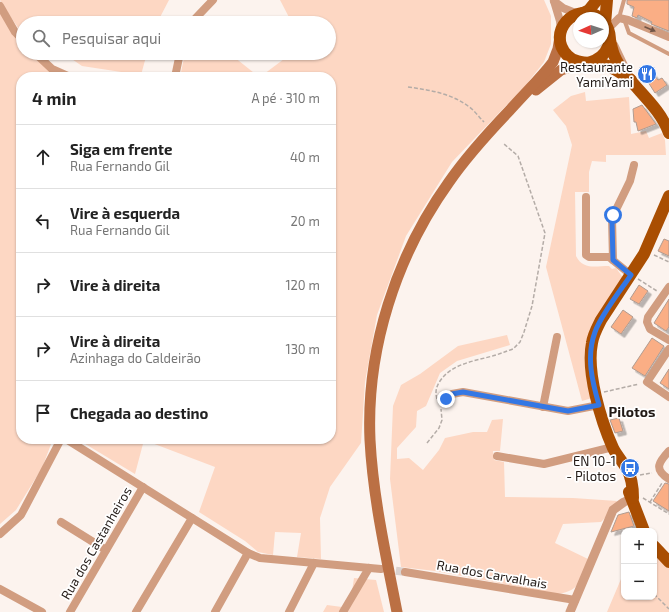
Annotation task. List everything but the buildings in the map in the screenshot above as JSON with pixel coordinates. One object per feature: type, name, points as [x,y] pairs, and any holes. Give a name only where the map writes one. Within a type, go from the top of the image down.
[{"type":"main road","points":[[583,12],[589,10],[597,0]]},
{"type":"main road","points":[[607,0],[607,12]]},
{"type":"main road","points":[[397,612],[378,512],[370,439],[373,374],[379,339],[389,302],[415,237],[434,203],[462,164],[553,62],[558,49],[560,34],[565,22],[573,16]]},
{"type":"main road","points":[[560,34],[562,47],[567,56],[576,62],[606,65],[631,80]]},
{"type":"main road","points":[[609,38],[614,55],[631,80],[660,114],[669,133]]},
{"type":"main road","points":[[402,612],[383,511],[379,484],[375,431],[378,374],[387,330],[399,286],[423,232],[435,211],[479,150],[538,88],[560,70],[593,62],[603,55],[606,48]]},
{"type":"main road","points":[[643,528],[638,498],[625,483],[619,458],[613,446],[597,399],[591,371],[592,343],[595,331],[601,320],[645,251],[669,196]]},
{"type":"main road","points":[[657,549],[669,562]]},
{"type":"street","points":[[198,16],[213,0]]},
{"type":"street","points":[[554,0],[563,8],[577,12]]},
{"type":"street","points":[[554,0],[560,21],[560,34]]},
{"type":"street","points":[[0,6],[16,33]]},
{"type":"street","points":[[609,26],[622,18],[669,37]]},
{"type":"street","points":[[42,60],[52,69],[59,72]]},
{"type":"street","points":[[176,72],[179,60]]},
{"type":"street","points":[[613,260],[613,217],[630,181],[634,165]]},
{"type":"street","points":[[586,197],[586,255],[590,257],[608,257],[631,275]]},
{"type":"street","points":[[669,287],[648,317],[647,322],[650,329],[669,340]]},
{"type":"street","points":[[543,407],[557,337]]},
{"type":"street","points":[[669,349],[647,382],[669,397]]},
{"type":"street","points":[[442,402],[452,394],[463,392],[568,411],[597,399]]},
{"type":"street","points":[[0,534],[21,515],[58,444]]},
{"type":"street","points":[[74,444],[248,553],[260,558],[381,569]]},
{"type":"street","points":[[497,456],[544,464],[613,446]]},
{"type":"street","points":[[668,478],[662,473],[658,466],[669,451]]},
{"type":"street","name":"Rua dos Castanheiros","points":[[70,612],[143,487]]},
{"type":"street","points":[[570,612],[613,510],[624,502],[638,498]]},
{"type":"street","points":[[136,612],[192,518]]},
{"type":"street","points":[[61,522],[106,550]]},
{"type":"street","points":[[215,612],[248,553]]},
{"type":"street","points":[[289,612],[314,563]]},
{"type":"street","points":[[343,612],[370,568]]},
{"type":"street","name":"Rua dos Carvalhais","points":[[405,572],[575,600]]},
{"type":"street","points":[[0,589],[36,611]]},
{"type":"lane","points":[[624,0],[622,18],[629,33],[669,54]]},
{"type":"path","points":[[408,87],[432,91],[453,97],[469,106],[484,122]]},
{"type":"path","points":[[427,443],[439,428],[442,420],[442,402],[439,402],[436,398],[436,387],[442,378],[451,370],[461,365],[513,349],[520,342],[532,306],[544,234],[518,156],[504,144]]},
{"type":"path","points":[[645,251],[669,262]]},
{"type":"path","points":[[631,275],[664,295]]},
{"type":"path","points":[[597,399],[647,382]]},
{"type":"path","points":[[650,502],[668,478]]},
{"type":"path","points":[[638,498],[650,502],[669,514]]},
{"type":"path","points":[[657,597],[669,609]]},
{"type":"shaded area","points":[[0,0],[169,0],[161,16],[16,16],[16,25]]},
{"type":"shaded area","points":[[280,0],[544,0],[551,16],[551,44],[544,62],[525,86],[452,162],[406,236],[377,315],[365,382],[361,443],[330,487],[320,518],[321,559],[297,557],[301,533],[275,532],[273,555],[258,552],[245,541],[199,512],[215,467],[155,444],[336,444],[336,72],[267,72],[283,60],[336,60],[336,16],[288,16]]},
{"type":"shaded area","points":[[0,9],[16,33],[16,60],[40,60],[51,72],[16,72],[16,444],[51,444],[42,468],[16,510],[0,524]]},
{"type":"shaded area","points":[[73,60],[145,60],[142,72],[121,72],[82,66]]},
{"type":"shaded area","points":[[184,60],[238,60],[253,72],[181,72]]},
{"type":"shaded area","points":[[585,92],[586,101],[629,97],[631,134],[646,131],[649,138],[662,133],[665,140],[666,155],[606,155],[606,162],[592,161],[589,172],[589,192],[575,192],[576,256],[586,265],[594,267],[609,266],[612,269],[616,268],[624,279],[593,323],[592,398],[582,401],[546,267],[572,145],[566,126],[553,110],[571,96]]},
{"type":"shaded area","points":[[507,335],[510,345],[457,361],[440,373],[426,406],[417,411],[416,427],[397,448],[397,459],[409,458],[423,470],[439,450],[445,438],[473,432],[487,432],[492,420],[503,419],[500,451],[493,451],[494,460],[504,462],[505,497],[573,498],[617,501],[601,522],[563,524],[555,543],[588,559],[581,578],[576,586],[572,590],[558,594],[435,571],[401,567],[390,479],[393,406],[401,385],[420,374],[458,346]]},
{"type":"shaded area","points":[[85,444],[143,444],[135,474]]},
{"type":"shaded area","points":[[657,554],[669,566],[669,612],[607,612],[621,579],[621,600],[657,600]]},
{"type":"shaded area","points":[[354,578],[376,580],[384,612],[323,612],[327,605],[342,607],[351,598]]},
{"type":"tunnel","points":[[384,569],[405,572]]},
{"type":"place","name":"Restaurante YamiYami","points":[[647,74]]},
{"type":"place","name":"EN 10-1 - Pilotos","points":[[630,468]]},
{"type":"district","name":"Pilotos","points":[[632,411]]},
{"type":"route","points":[[446,399],[452,394],[463,392],[568,411],[599,405],[591,371],[592,343],[595,331],[601,320],[631,275],[613,260],[613,215]]}]
